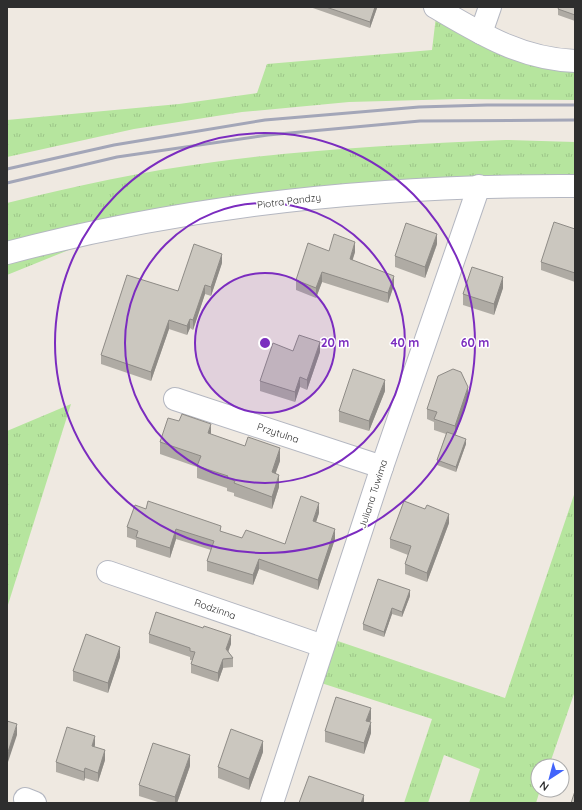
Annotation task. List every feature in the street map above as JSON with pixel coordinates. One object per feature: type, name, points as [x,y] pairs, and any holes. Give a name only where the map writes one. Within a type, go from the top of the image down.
[{"type":"street","points":[[435,7],[481,33],[514,49],[535,56],[575,61]]},
{"type":"street","points":[[481,33],[490,7]]},
{"type":"street","name":"Piotra Pandzy","points":[[7,253],[128,226],[239,207],[346,193],[479,186],[575,186]]},
{"type":"street","name":"Juliana Tuwima","points":[[272,803],[382,467],[479,186]]},
{"type":"street","name":"Przytulna","points":[[175,399],[382,467]]},
{"type":"street","name":"Rodzinna","points":[[108,572],[323,646]]},
{"type":"green space","points":[[437,8],[575,61],[575,100],[459,99],[349,102],[242,112],[134,129],[7,157],[7,120],[179,104],[257,93],[267,64],[432,50]]},
{"type":"green space","points":[[506,140],[575,142],[575,186],[128,226],[7,275],[7,203],[162,170],[250,157],[433,143]]},
{"type":"green space","points":[[71,404],[7,608],[7,431]]},
{"type":"green space","points":[[575,492],[575,691],[552,758],[530,758],[530,798],[538,798],[536,803],[469,803],[480,769],[444,755],[428,803],[404,803],[432,719],[312,680],[326,637],[505,698]]},
{"type":"building","points":[[326,7],[375,7],[370,22]]},
{"type":"building","points":[[559,7],[575,7],[575,15],[558,9]]},
{"type":"building","points":[[554,222],[575,229],[575,273],[541,262]]},
{"type":"building","points":[[406,223],[437,234],[425,267],[395,256]]},
{"type":"building","points":[[334,234],[355,242],[350,259],[394,276],[388,293],[322,272],[316,288],[296,280],[308,243],[329,251]]},
{"type":"building","points":[[194,244],[222,254],[211,287],[205,285],[193,320],[190,319],[187,326],[169,320],[151,372],[101,355],[127,275],[178,291]]},
{"type":"building","points":[[472,267],[503,277],[494,304],[463,294]]},
{"type":"building","points":[[299,335],[320,342],[307,380],[300,377],[295,392],[260,381],[273,343],[293,351]]},
{"type":"building","points":[[353,369],[385,380],[369,421],[339,411]]},
{"type":"building","points":[[453,369],[461,372],[468,387],[455,426],[434,419],[437,412],[427,409],[438,376]]},
{"type":"building","points":[[182,414],[211,424],[208,433],[245,446],[248,437],[280,448],[272,472],[279,475],[272,497],[234,483],[235,481],[227,478],[228,476],[197,466],[201,456],[160,442],[168,418],[179,421]]},
{"type":"building","points":[[447,432],[466,439],[456,467],[437,460]]},
{"type":"building","points":[[301,496],[319,503],[313,521],[335,529],[318,580],[259,559],[253,575],[207,561],[214,541],[176,529],[170,548],[136,537],[138,531],[127,527],[135,505],[146,509],[148,501],[221,526],[220,531],[242,538],[246,530],[285,544]]},
{"type":"building","points":[[404,501],[425,509],[427,505],[449,514],[427,573],[405,564],[411,546],[390,539]]},
{"type":"building","points":[[378,579],[410,590],[402,612],[392,608],[384,632],[363,624]]},
{"type":"building","points":[[156,612],[203,628],[204,626],[231,635],[226,649],[233,658],[223,659],[218,673],[191,664],[195,652],[190,651],[190,648],[149,634]]},
{"type":"building","points":[[86,634],[120,647],[108,683],[73,671]]},
{"type":"building","points":[[336,697],[371,708],[366,721],[371,722],[364,743],[325,731]]},
{"type":"building","points":[[7,721],[17,724],[7,755]]},
{"type":"building","points":[[67,727],[95,736],[92,746],[105,750],[98,773],[85,768],[84,772],[56,762]]},
{"type":"building","points":[[231,729],[263,741],[249,779],[218,767]]},
{"type":"building","points":[[153,743],[190,755],[175,797],[139,785]]},
{"type":"building","points":[[309,776],[364,795],[361,803],[299,803]]},
{"type":"building","points":[[575,791],[575,803],[571,803]]},
{"type":"railway","points":[[7,169],[114,145],[265,120],[419,107],[575,105]]},
{"type":"railway","points":[[7,183],[117,157],[268,135],[420,121],[575,120]]}]
